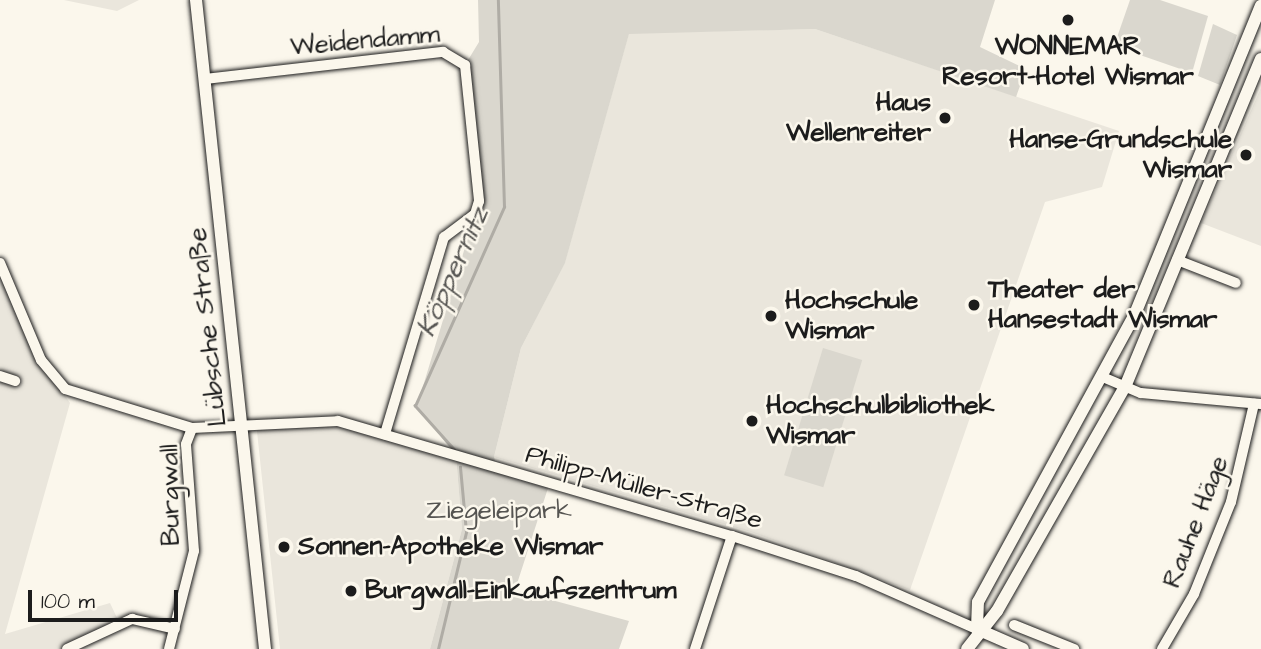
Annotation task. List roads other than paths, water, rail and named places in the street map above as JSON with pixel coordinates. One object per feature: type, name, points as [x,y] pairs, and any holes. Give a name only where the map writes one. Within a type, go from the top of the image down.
[{"type":"street","name":"Lübsche Straße","points":[[196,0],[265,649]]},
{"type":"street","points":[[977,629],[978,602],[1105,378],[1261,6]]},
{"type":"street","name":"Weidendamm","points":[[205,79],[443,52],[465,65],[479,201],[475,214],[444,237],[385,434]]},
{"type":"street","points":[[967,649],[977,629],[997,611],[1125,387],[1261,59]]},
{"type":"street","points":[[1177,260],[1236,283]]},
{"type":"street","points":[[0,263],[41,360],[58,383],[192,428]]},
{"type":"street","points":[[0,376],[15,382]]},
{"type":"street","points":[[1105,378],[1125,387],[1258,404]]},
{"type":"street","name":"Rauhe Häge","points":[[1162,649],[1194,594],[1231,502],[1258,404]]},
{"type":"street","name":"Philipp-Müller-Straße","points":[[241,424],[338,421],[385,434],[732,536],[856,576],[1023,649]]},
{"type":"street","name":"Burgwall","points":[[169,649],[194,551],[187,444],[192,428],[241,424]]},
{"type":"street","points":[[695,649],[732,536]]},
{"type":"street","points":[[67,649],[132,619],[175,629]]},
{"type":"street","points":[[1014,625],[1074,649]]},
{"type":"waterway","name":"Köppernitz","points":[[456,452],[415,406],[504,207],[498,0]]},
{"type":"waterway","name":"Köppernitz","points":[[438,649],[466,532],[460,467]]},
{"type":"place","name":"WONNEMAR Resort-Hotel Wismar","points":[[1068,20]]},
{"type":"place","name":"Haus Wellenreiter","points":[[945,118]]},
{"type":"place","name":"Hanse-Grundschule Wismar","points":[[1246,155]]},
{"type":"place","name":"Theater der Hansestadt Wismar","points":[[974,305]]},
{"type":"place","name":"Hochschule Wismar","points":[[771,316]]},
{"type":"place","name":"Hochschulbibliothek Wismar","points":[[752,421]]},
{"type":"place","name":"Sonnen-Apotheke Wismar","points":[[284,547]]},
{"type":"place","name":"Burgwall-Einkaufszentrum","points":[[351,591]]},
{"type":"park label","name":"Ziegeleipark","points":[[499,511]]}]
